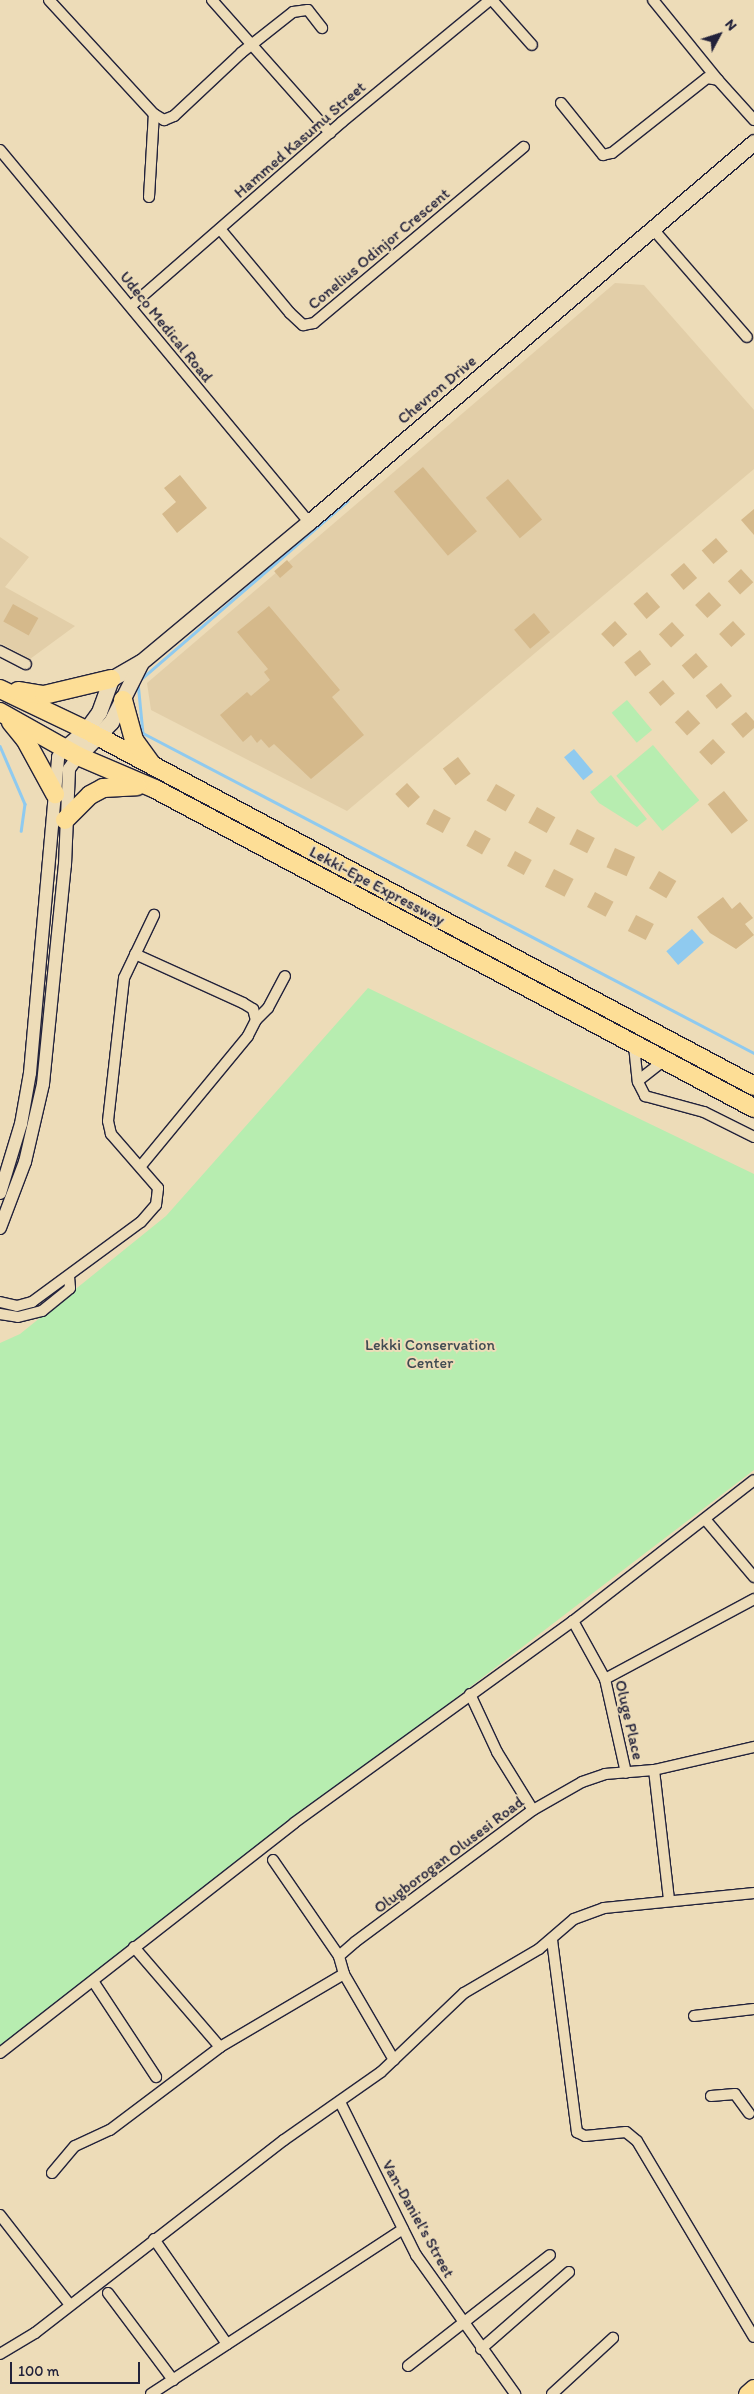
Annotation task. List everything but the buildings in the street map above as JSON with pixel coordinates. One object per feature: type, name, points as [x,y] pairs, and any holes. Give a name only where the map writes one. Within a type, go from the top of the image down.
[{"type":"highway","points":[[0,689],[44,695],[111,680]]},
{"type":"highway","name":"Lekki-Epe Expressway","points":[[0,689],[155,790],[634,1046],[754,1108]]},
{"type":"highway","points":[[123,700],[134,740],[157,769]]},
{"type":"highway","points":[[1,710],[25,739],[55,794]]},
{"type":"highway","name":"Lekki-Epe Expressway","points":[[1,710],[82,743],[157,769],[754,1086]]},
{"type":"highway","points":[[82,743],[128,762],[212,806],[226,807]]},
{"type":"highway","points":[[65,820],[103,788],[116,784],[155,790]]},
{"type":"main road","name":"Chevron Drive","points":[[111,680],[141,662],[309,522],[754,142]]},
{"type":"main road","name":"Chevron Drive","points":[[82,743],[123,700],[141,662]]},
{"type":"main road","points":[[82,743],[99,712],[111,680]]},
{"type":"main road","points":[[747,2394],[754,2388]]},
{"type":"street","points":[[50,0],[154,114],[164,120],[174,116],[252,44],[298,10],[308,10],[322,28]]},
{"type":"street","points":[[212,0],[330,132]]},
{"type":"street","points":[[491,0],[532,45]]},
{"type":"street","name":"Hammed Kasumu Street","points":[[131,306],[330,132],[491,0]]},
{"type":"street","points":[[653,0],[718,80],[754,120]]},
{"type":"street","points":[[561,103],[604,155],[612,153],[706,78],[718,80]]},
{"type":"street","points":[[149,197],[154,114]]},
{"type":"street","name":"Conelius Odinjor Crescent","points":[[220,229],[290,313],[304,325],[314,323],[524,148]]},
{"type":"street","name":"Udeco Medical Road","points":[[0,150],[309,522]]},
{"type":"street","points":[[652,230],[747,337]]},
{"type":"street","points":[[0,651],[26,664]]},
{"type":"street","points":[[0,1193],[21,1124],[30,1072],[58,757],[82,743]]},
{"type":"street","points":[[0,1228],[25,1162],[41,1093],[65,865],[65,820],[69,769],[82,743]]},
{"type":"street","points":[[0,1302],[27,1305],[60,1278],[69,1278],[152,1212],[158,1188],[141,1166],[111,1134],[108,1121],[124,978],[154,915]]},
{"type":"street","points":[[135,954],[244,1002],[253,1009],[256,1020]]},
{"type":"street","points":[[141,1166],[248,1036],[256,1020],[268,1008],[285,976]]},
{"type":"street","points":[[634,1046],[639,1081],[645,1096],[704,1112],[754,1137]]},
{"type":"street","points":[[639,1081],[663,1061]]},
{"type":"street","points":[[0,1314],[18,1317],[42,1311],[70,1288],[69,1278]]},
{"type":"street","points":[[0,2053],[294,1823],[573,1621],[754,1480]]},
{"type":"street","points":[[705,1519],[754,1577]]},
{"type":"street","points":[[605,1679],[754,1599]]},
{"type":"street","name":"Oluge Place","points":[[573,1621],[605,1679],[626,1773]]},
{"type":"street","points":[[470,1694],[497,1752],[532,1810]]},
{"type":"street","name":"Olugborogan Olusesi Road","points":[[339,1956],[532,1810],[582,1782],[605,1774],[654,1770],[754,1748]]},
{"type":"street","points":[[654,1770],[669,1900]]},
{"type":"street","points":[[273,1860],[339,1956],[344,1974],[394,2060]]},
{"type":"street","points":[[0,2354],[70,2305],[154,2238],[340,2102],[394,2060],[464,1993],[552,1940],[587,1912],[669,1900],[754,1893]]},
{"type":"street","points":[[552,1940],[577,2132],[584,2136],[626,2132],[637,2141],[754,2337]]},
{"type":"street","points":[[134,1947],[220,2047]]},
{"type":"street","points":[[52,2173],[74,2146],[110,2130],[220,2047],[344,1974]]},
{"type":"street","points":[[93,1981],[156,2077]]},
{"type":"street","points":[[694,2016],[754,2009]]},
{"type":"street","points":[[711,2096],[735,2094],[753,2115]]},
{"type":"street","name":"Van-Daniel’s Street","points":[[340,2102],[404,2229],[463,2325],[515,2394]]},
{"type":"street","points":[[0,2215],[70,2305]]},
{"type":"street","points":[[151,2394],[404,2229]]},
{"type":"street","points":[[154,2238],[227,2344]]},
{"type":"street","points":[[408,2366],[463,2325],[550,2255]]},
{"type":"street","points":[[481,2349],[569,2272]]},
{"type":"street","points":[[108,2293],[173,2380]]},
{"type":"street","points":[[552,2394],[613,2338]]},
{"type":"shaded area","points":[[615,283],[644,285],[754,410],[754,469],[347,811],[151,710],[147,683]]},
{"type":"shaded area","points":[[0,537],[29,557],[5,587],[75,626],[30,659],[0,643]]},
{"type":"green space","points":[[627,700],[652,730],[637,743],[612,713]]},
{"type":"green space","points":[[653,745],[699,800],[663,831],[616,776]]},
{"type":"green space","points":[[611,775],[647,819],[637,827],[599,803],[590,792]]},
{"type":"green space","name":"Lekki Conservation Center","points":[[368,988],[754,1174],[754,1470],[0,2046],[0,1343],[20,1334],[166,1216]]},
{"type":"water","points":[[574,749],[593,772],[583,780],[564,757]]},
{"type":"water","points":[[692,929],[704,943],[678,965],[666,951]]},
{"type":"waterway","points":[[348,501],[138,682],[143,733],[754,1053]]},
{"type":"waterway","points":[[0,746],[25,804],[21,831]]}]
